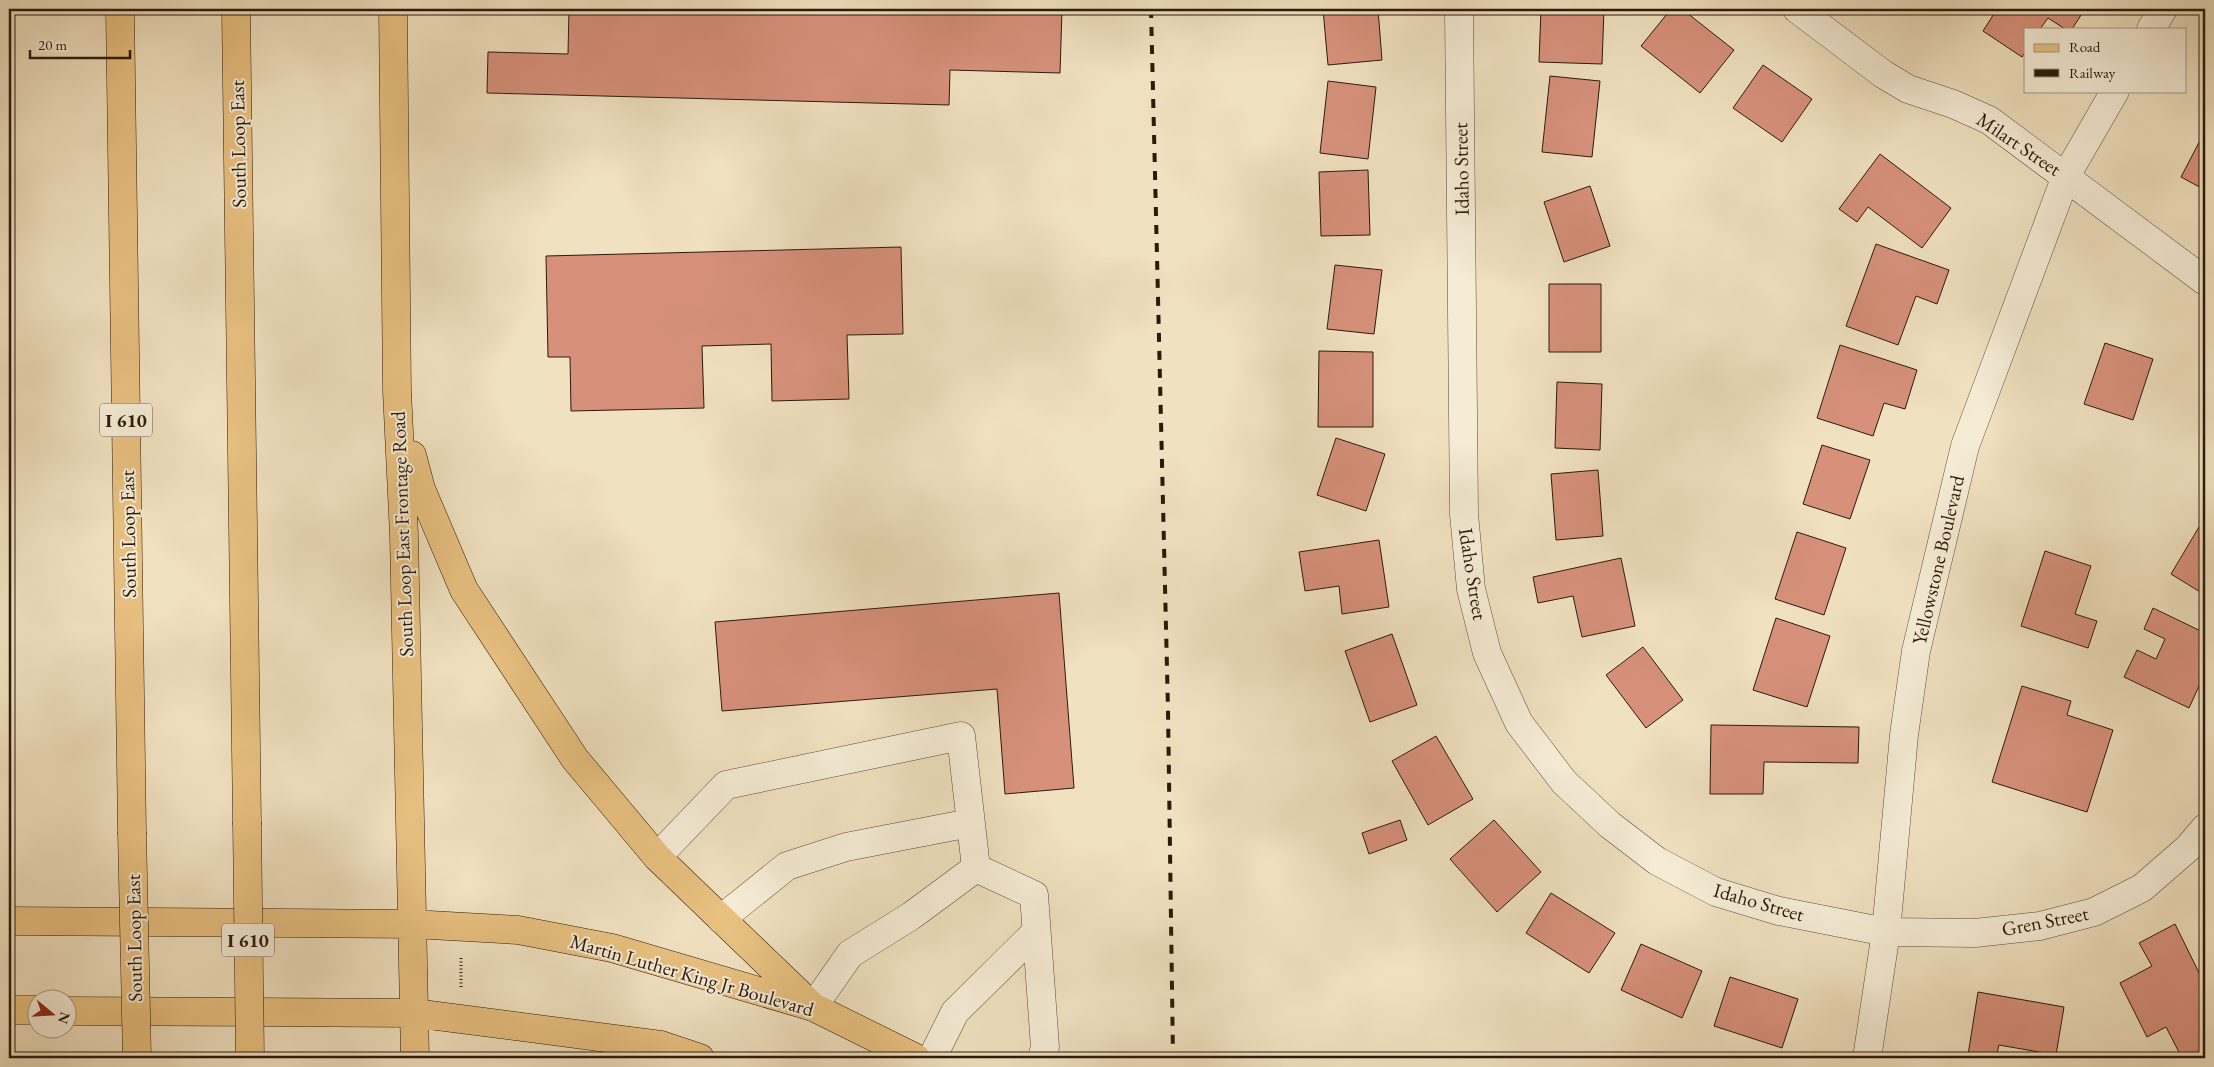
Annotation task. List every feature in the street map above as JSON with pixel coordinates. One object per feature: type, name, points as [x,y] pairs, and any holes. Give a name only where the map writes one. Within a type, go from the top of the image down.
[{"type":"main road","name":"South Loop East","points":[[120,9],[137,1058]]},
{"type":"main road","name":"South Loop East","points":[[236,9],[250,1058]]},
{"type":"main road","name":"South Loop East Frontage Road","points":[[393,9],[397,391],[404,534],[415,1058]]},
{"type":"main road","points":[[397,391],[421,489],[464,590],[575,759],[656,857],[813,1007]]},
{"type":"main road","name":"Martin Luther King Jr Boulevard","points":[[9,922],[412,924],[518,930],[612,948],[813,1007],[916,1058]]},
{"type":"main road","points":[[9,1010],[28,1010]]},
{"type":"main road","points":[[78,1011],[414,1014],[661,1045],[700,1058]]},
{"type":"street","name":"Idaho Street","points":[[1459,9],[1465,524],[1471,589],[1487,653],[1519,723],[1564,782],[1610,825],[1658,861],[1725,895],[1780,912],[1886,932]]},
{"type":"street","name":"Milart Street","points":[[1797,9],[1883,74],[1908,89],[1953,104],[1989,120],[2205,281]]},
{"type":"street","points":[[2152,28],[2163,9]]},
{"type":"street","name":"Yellowstone Boulevard","points":[[1867,1058],[1886,932],[1904,734],[1913,670],[1937,555],[1965,446],[2066,176],[2114,92]]},
{"type":"street","points":[[656,857],[726,785],[961,736],[976,868]]},
{"type":"street","points":[[721,919],[787,866],[846,847],[970,823]]},
{"type":"street","name":"Gren Street","points":[[1886,932],[1975,934],[2040,926],[2094,912],[2142,888],[2188,848],[2205,828]]},
{"type":"street","points":[[976,868],[1034,895],[1044,1047],[1042,1058]]},
{"type":"street","points":[[813,1007],[850,954],[910,916],[976,868]]},
{"type":"street","points":[[932,1058],[955,1012],[1036,932]]},
{"type":"path","points":[[461,958],[461,994]]},
{"type":"building","points":[[569,9],[1062,9],[1060,73],[950,70],[949,105],[487,93],[488,52],[568,54]]},
{"type":"building","points":[[1323,9],[1378,9],[1382,60],[1328,65]]},
{"type":"building","points":[[1541,9],[1604,9],[1602,64],[1539,62]]},
{"type":"building","points":[[1671,9],[1682,9],[1734,50],[1700,93],[1641,46]]},
{"type":"building","points":[[1997,9],[2085,9],[2073,28],[2063,28],[2048,18],[2041,28],[2024,28],[2024,54],[2022,57],[1983,31]]},
{"type":"building","points":[[1763,65],[1812,99],[1782,142],[1733,108]]},
{"type":"building","points":[[1550,76],[1600,81],[1592,157],[1542,152]]},
{"type":"building","points":[[1328,81],[1376,87],[1368,159],[1320,153]]},
{"type":"building","points":[[2205,131],[2205,190],[2181,177]]},
{"type":"building","points":[[1880,154],[1951,208],[1922,248],[1868,207],[1857,222],[1839,209]]},
{"type":"building","points":[[1368,170],[1370,235],[1321,236],[1319,172]]},
{"type":"building","points":[[1590,186],[1610,246],[1564,262],[1544,202]]},
{"type":"building","points":[[1876,244],[1949,270],[1937,304],[1916,296],[1898,345],[1846,326]]},
{"type":"building","points":[[901,247],[903,334],[847,335],[849,399],[772,401],[771,344],[702,346],[704,408],[571,411],[570,357],[548,357],[546,256]]},
{"type":"building","points":[[1335,265],[1382,270],[1374,334],[1327,329]]},
{"type":"building","points":[[1549,284],[1601,284],[1601,352],[1549,352]]},
{"type":"building","points":[[2105,343],[2153,359],[2133,420],[2084,404]]},
{"type":"building","points":[[1840,345],[1917,370],[1905,409],[1884,403],[1873,436],[1817,418]]},
{"type":"building","points":[[1319,351],[1373,352],[1373,427],[1318,427]]},
{"type":"building","points":[[1557,382],[1602,384],[1600,450],[1555,448]]},
{"type":"building","points":[[1336,438],[1385,454],[1366,511],[1317,495]]},
{"type":"building","points":[[1822,445],[1870,460],[1850,519],[1803,504]]},
{"type":"building","points":[[1598,470],[1603,536],[1556,540],[1551,474]]},
{"type":"building","points":[[2205,517],[2205,595],[2171,574]]},
{"type":"building","points":[[1797,532],[1846,548],[1824,615],[1775,599]]},
{"type":"building","points":[[1379,540],[1389,607],[1342,614],[1339,586],[1305,591],[1299,552]]},
{"type":"building","points":[[2045,551],[2091,566],[2075,614],[2097,621],[2088,648],[2021,626]]},
{"type":"building","points":[[1621,558],[1635,626],[1582,637],[1573,596],[1538,603],[1533,577]]},
{"type":"building","points":[[1059,593],[1074,788],[1005,794],[997,689],[722,711],[715,622]]},
{"type":"building","points":[[2153,608],[2205,633],[2205,673],[2189,708],[2124,677],[2137,650],[2156,659],[2165,639],[2144,629]]},
{"type":"building","points":[[1776,618],[1830,636],[1807,707],[1753,690]]},
{"type":"building","points":[[1392,634],[1417,705],[1370,722],[1345,651]]},
{"type":"building","points":[[1643,647],[1683,700],[1646,728],[1606,675]]},
{"type":"building","points":[[2022,686],[2071,701],[2067,715],[2113,730],[2087,812],[1992,782]]},
{"type":"building","points":[[1711,725],[1859,727],[1858,763],[1764,762],[1763,794],[1710,794]]},
{"type":"building","points":[[1436,736],[1473,799],[1428,825],[1392,761]]},
{"type":"building","points":[[1400,820],[1407,840],[1369,854],[1362,833]]},
{"type":"building","points":[[1494,820],[1541,872],[1497,912],[1450,859]]},
{"type":"building","points":[[1551,893],[1615,933],[1589,973],[1526,933]]},
{"type":"building","points":[[2175,924],[2205,985],[2205,1050],[2190,1058],[2182,1058],[2166,1027],[2147,1037],[2120,983],[2152,966],[2139,943]]},
{"type":"building","points":[[1641,944],[1702,971],[1682,1018],[1621,990]]},
{"type":"building","points":[[1730,977],[1798,999],[1782,1048],[1714,1026]]},
{"type":"building","points":[[1978,992],[2064,1007],[2056,1055],[1999,1045],[1996,1058],[1968,1055]]},
{"type":"railway","points":[[1151,9],[1168,710],[1173,1058]]}]
